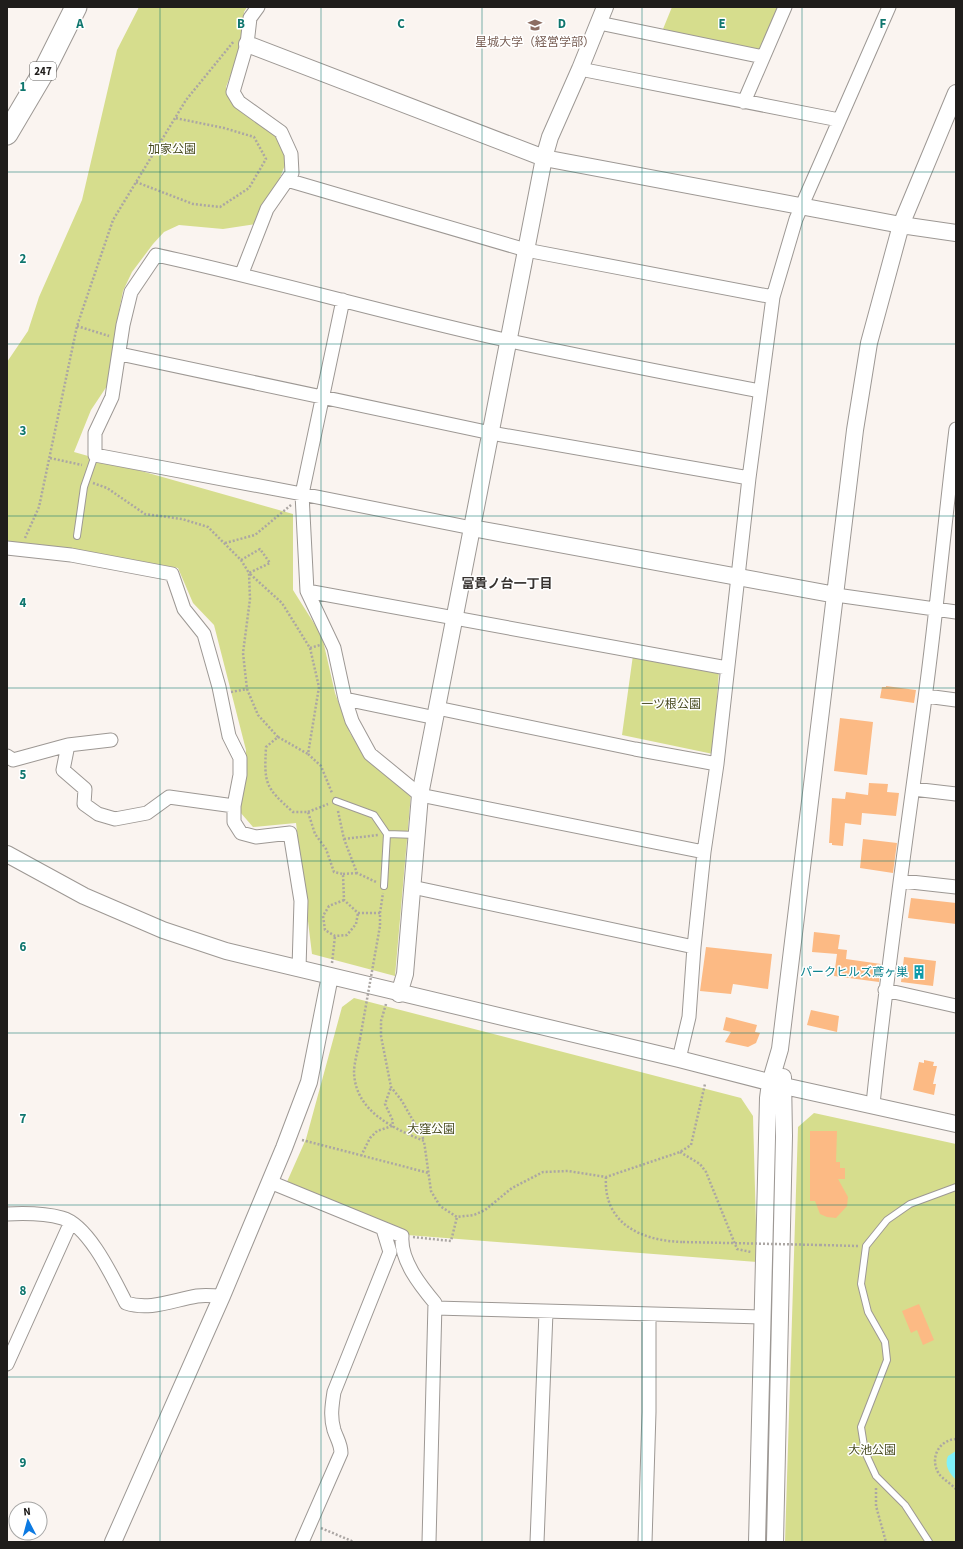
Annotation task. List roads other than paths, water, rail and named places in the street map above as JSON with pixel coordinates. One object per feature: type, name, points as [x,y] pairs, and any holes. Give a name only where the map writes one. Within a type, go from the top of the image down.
[{"type":"highway","name":"247","points":[[7,134],[43,73],[76,7]]},
{"type":"street","points":[[242,274],[267,209],[292,173],[291,154],[281,132],[239,102],[233,92],[243,40],[250,18],[258,7]]},
{"type":"street","points":[[399,994],[405,974],[420,795],[510,341],[544,158],[550,137],[605,7]]},
{"type":"street","points":[[744,102],[785,7]]},
{"type":"street","points":[[680,1059],[689,1017],[694,948],[704,852],[717,764],[726,668],[739,577],[749,478],[773,297],[802,206],[889,7]]},
{"type":"street","points":[[599,22],[763,57]]},
{"type":"street","points":[[243,40],[544,158],[901,225],[956,233]]},
{"type":"street","points":[[580,69],[839,120]]},
{"type":"street","points":[[757,1542],[762,1317],[780,1049],[855,430],[868,351],[901,225],[956,93]]},
{"type":"street","points":[[287,180],[526,250],[773,297]]},
{"type":"street","points":[[760,392],[510,341],[242,274],[156,255],[131,292],[123,325],[120,354],[112,397],[95,433],[93,461],[302,497],[836,595],[956,612]]},
{"type":"street","points":[[342,300],[302,497],[307,591],[334,648],[345,699],[352,721],[370,754],[420,795],[704,852]]},
{"type":"street","points":[[120,354],[491,433],[749,478]]},
{"type":"street","points":[[873,1104],[885,990],[902,881],[926,696],[935,609],[951,515],[956,429]]},
{"type":"street","points":[[13,549],[71,555],[172,574],[184,609],[204,634],[219,687],[229,736],[240,758],[240,775],[234,806],[234,822],[241,833],[256,837],[290,833],[301,901],[298,968]]},
{"type":"street","points":[[307,591],[726,668]]},
{"type":"street","points":[[926,696],[956,700]]},
{"type":"street","points":[[345,699],[436,713],[717,764]]},
{"type":"street","points":[[7,756],[13,760],[68,745],[111,740]]},
{"type":"street","points":[[68,745],[63,770],[85,789],[84,804],[98,814],[115,819],[147,814],[169,797],[234,806]]},
{"type":"street","points":[[913,789],[956,794]]},
{"type":"street","points":[[7,854],[84,896],[163,930],[226,951],[399,994],[680,1059],[777,1085],[873,1104],[956,1124]]},
{"type":"street","points":[[902,881],[956,887]]},
{"type":"street","points":[[412,887],[694,948]]},
{"type":"street","points":[[113,1542],[222,1296],[270,1182],[309,1082],[330,976]]},
{"type":"street","points":[[885,990],[956,1006]]},
{"type":"street","points":[[775,1542],[777,1085]]},
{"type":"street","points":[[270,1182],[357,1216],[383,1229],[402,1236],[401,1244],[416,1281],[435,1302],[429,1542]]},
{"type":"street","points":[[7,1214],[33,1213],[64,1218],[71,1222],[90,1239],[111,1273],[126,1303],[135,1306],[149,1307],[198,1296],[222,1296]]},
{"type":"street","points":[[7,1364],[71,1222]]},
{"type":"street","points":[[302,1542],[341,1454],[341,1443],[332,1422],[331,1410],[334,1392],[390,1252],[383,1229]]},
{"type":"street","points":[[436,1308],[762,1317]]},
{"type":"street","points":[[537,1542],[546,1312]]},
{"type":"street","points":[[645,1542],[649,1412],[649,1314]]},
{"type":"lane","points":[[77,536],[86,480],[93,461]]},
{"type":"lane","points":[[336,801],[374,815],[387,834],[384,886]]},
{"type":"lane","points":[[387,834],[417,835]]},
{"type":"lane","points":[[930,1542],[905,1505],[876,1476],[865,1452],[861,1427],[887,1360],[885,1342],[868,1312],[861,1284],[866,1246],[887,1220],[910,1204],[956,1187]]},
{"type":"water","points":[[956,1451],[956,1480],[949,1472],[947,1459],[948,1456]]},
{"type":"place","name":"星城大学（経営学部）","points":[[535,25]]},
{"type":"place","name":"パークヒルズ鳶ヶ巣","points":[[919,972]]},
{"type":"district","name":"富貴ノ台一丁目","points":[[507,584]]},
{"type":"park label","name":"加家公園","points":[[172,149]]},
{"type":"park label","name":"一ツ根公園","points":[[671,704]]},
{"type":"park label","name":"大窪公園","points":[[431,1129]]},
{"type":"park label","name":"大池公園","points":[[872,1450]]}]
